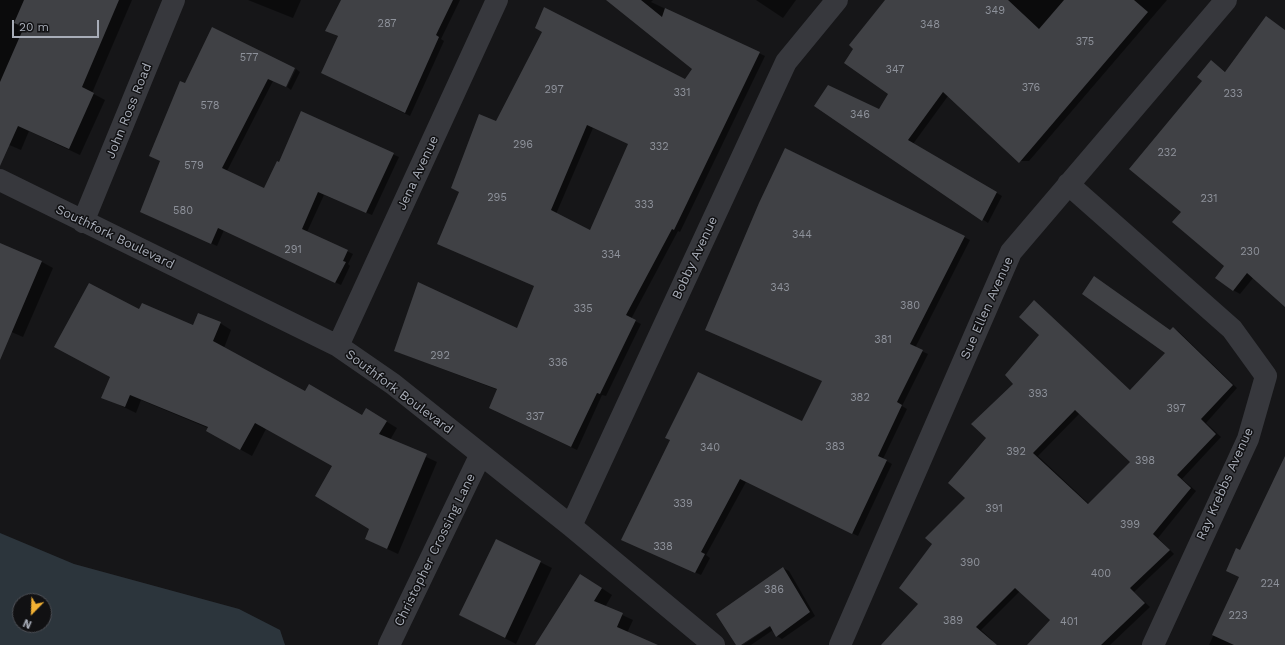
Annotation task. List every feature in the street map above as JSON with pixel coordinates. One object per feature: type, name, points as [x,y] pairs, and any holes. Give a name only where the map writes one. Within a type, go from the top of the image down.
[{"type":"street","name":"John Ross Road","points":[[83,222],[174,0]]},
{"type":"street","name":"Jena Avenue","points":[[338,346],[497,0]]},
{"type":"street","name":"Bobby Avenue","points":[[571,526],[786,62],[837,0]]},
{"type":"street","name":"Sue Ellen Avenue","points":[[840,645],[1011,252],[1226,0]]},
{"type":"street","name":"Southfork Boulevard","points":[[0,180],[338,346],[393,384],[480,456],[571,526],[714,645]]},
{"type":"street","name":"Ray Krebbs Avenue","points":[[1068,184],[1232,329],[1266,376],[1248,438],[1152,645]]},
{"type":"street","name":"Christopher Crossing Lane","points":[[389,645],[480,456]]},
{"type":"shaded area","points":[[0,533],[74,564],[239,609],[280,630],[285,645],[0,645]]},
{"type":"building","points":[[24,0],[119,0],[82,87],[94,93],[69,149],[18,126],[0,166],[0,82],[24,27],[14,23]]},
{"type":"building","points":[[341,0],[453,0],[436,35],[439,37],[405,113],[321,73],[338,36],[325,31]]},
{"type":"building","points":[[606,0],[641,0],[662,17],[665,8],[760,52],[674,230],[672,229],[626,315],[636,320],[600,394],[597,393],[571,447],[489,408],[497,389],[394,351],[418,282],[517,328],[534,286],[437,244],[459,192],[451,188],[479,114],[496,121],[542,32],[535,28],[544,7],[685,79],[692,69]],"holes":[[[587,125],[628,144],[590,230],[551,210]]]},
{"type":"building","points":[[885,0],[1008,0],[1039,29],[1064,0],[1134,0],[1148,12],[1019,163],[943,92],[908,140],[997,192],[982,221],[814,106],[828,85],[879,109],[888,94],[844,63],[853,49],[849,45]]},
{"type":"building","points":[[1266,16],[1285,30],[1285,307],[1247,273],[1233,291],[1215,278],[1224,266],[1172,222],[1181,212],[1129,169],[1202,81],[1197,77],[1211,60],[1225,72]]},
{"type":"building","points":[[212,27],[295,68],[286,87],[268,79],[222,168],[264,188],[277,161],[279,162],[301,111],[394,153],[366,213],[318,192],[302,229],[348,250],[343,261],[346,262],[335,283],[218,228],[211,244],[140,212],[160,161],[149,156],[180,81],[185,83]]},
{"type":"building","points":[[785,148],[965,236],[910,344],[923,350],[897,402],[902,405],[878,456],[887,460],[852,534],[740,479],[701,552],[705,554],[695,573],[621,540],[670,440],[665,438],[698,372],[802,421],[822,381],[705,330],[759,203]]},
{"type":"building","points":[[0,243],[42,261],[0,360]]},
{"type":"building","points":[[1094,276],[1170,330],[1173,327],[1233,385],[1201,419],[1216,434],[1177,475],[1191,488],[1153,534],[1170,550],[1130,588],[1145,603],[1101,645],[1027,645],[1050,620],[1015,588],[976,627],[997,645],[881,645],[918,604],[899,588],[932,544],[925,538],[965,498],[948,483],[986,438],[971,424],[1013,384],[1005,375],[1039,335],[1019,317],[1034,300],[1130,390],[1165,353],[1082,294]],"holes":[[[1075,410],[1130,462],[1088,504],[1033,453]]]},
{"type":"building","points":[[89,283],[139,309],[142,303],[193,325],[198,313],[221,322],[213,341],[305,391],[309,384],[362,415],[366,408],[387,421],[379,434],[427,454],[387,549],[365,539],[369,529],[315,496],[332,466],[255,423],[240,450],[206,431],[208,427],[130,395],[125,407],[101,398],[110,377],[54,347]]},
{"type":"building","points":[[1285,456],[1285,645],[1234,645],[1212,635],[1239,577],[1226,571],[1236,548],[1240,550]]},
{"type":"building","points":[[496,539],[541,561],[505,638],[459,615]]},
{"type":"building","points":[[783,567],[810,612],[776,637],[770,626],[741,645],[736,645],[716,614]]},
{"type":"building","points":[[580,574],[602,588],[594,601],[623,613],[617,627],[658,645],[535,645]]}]
